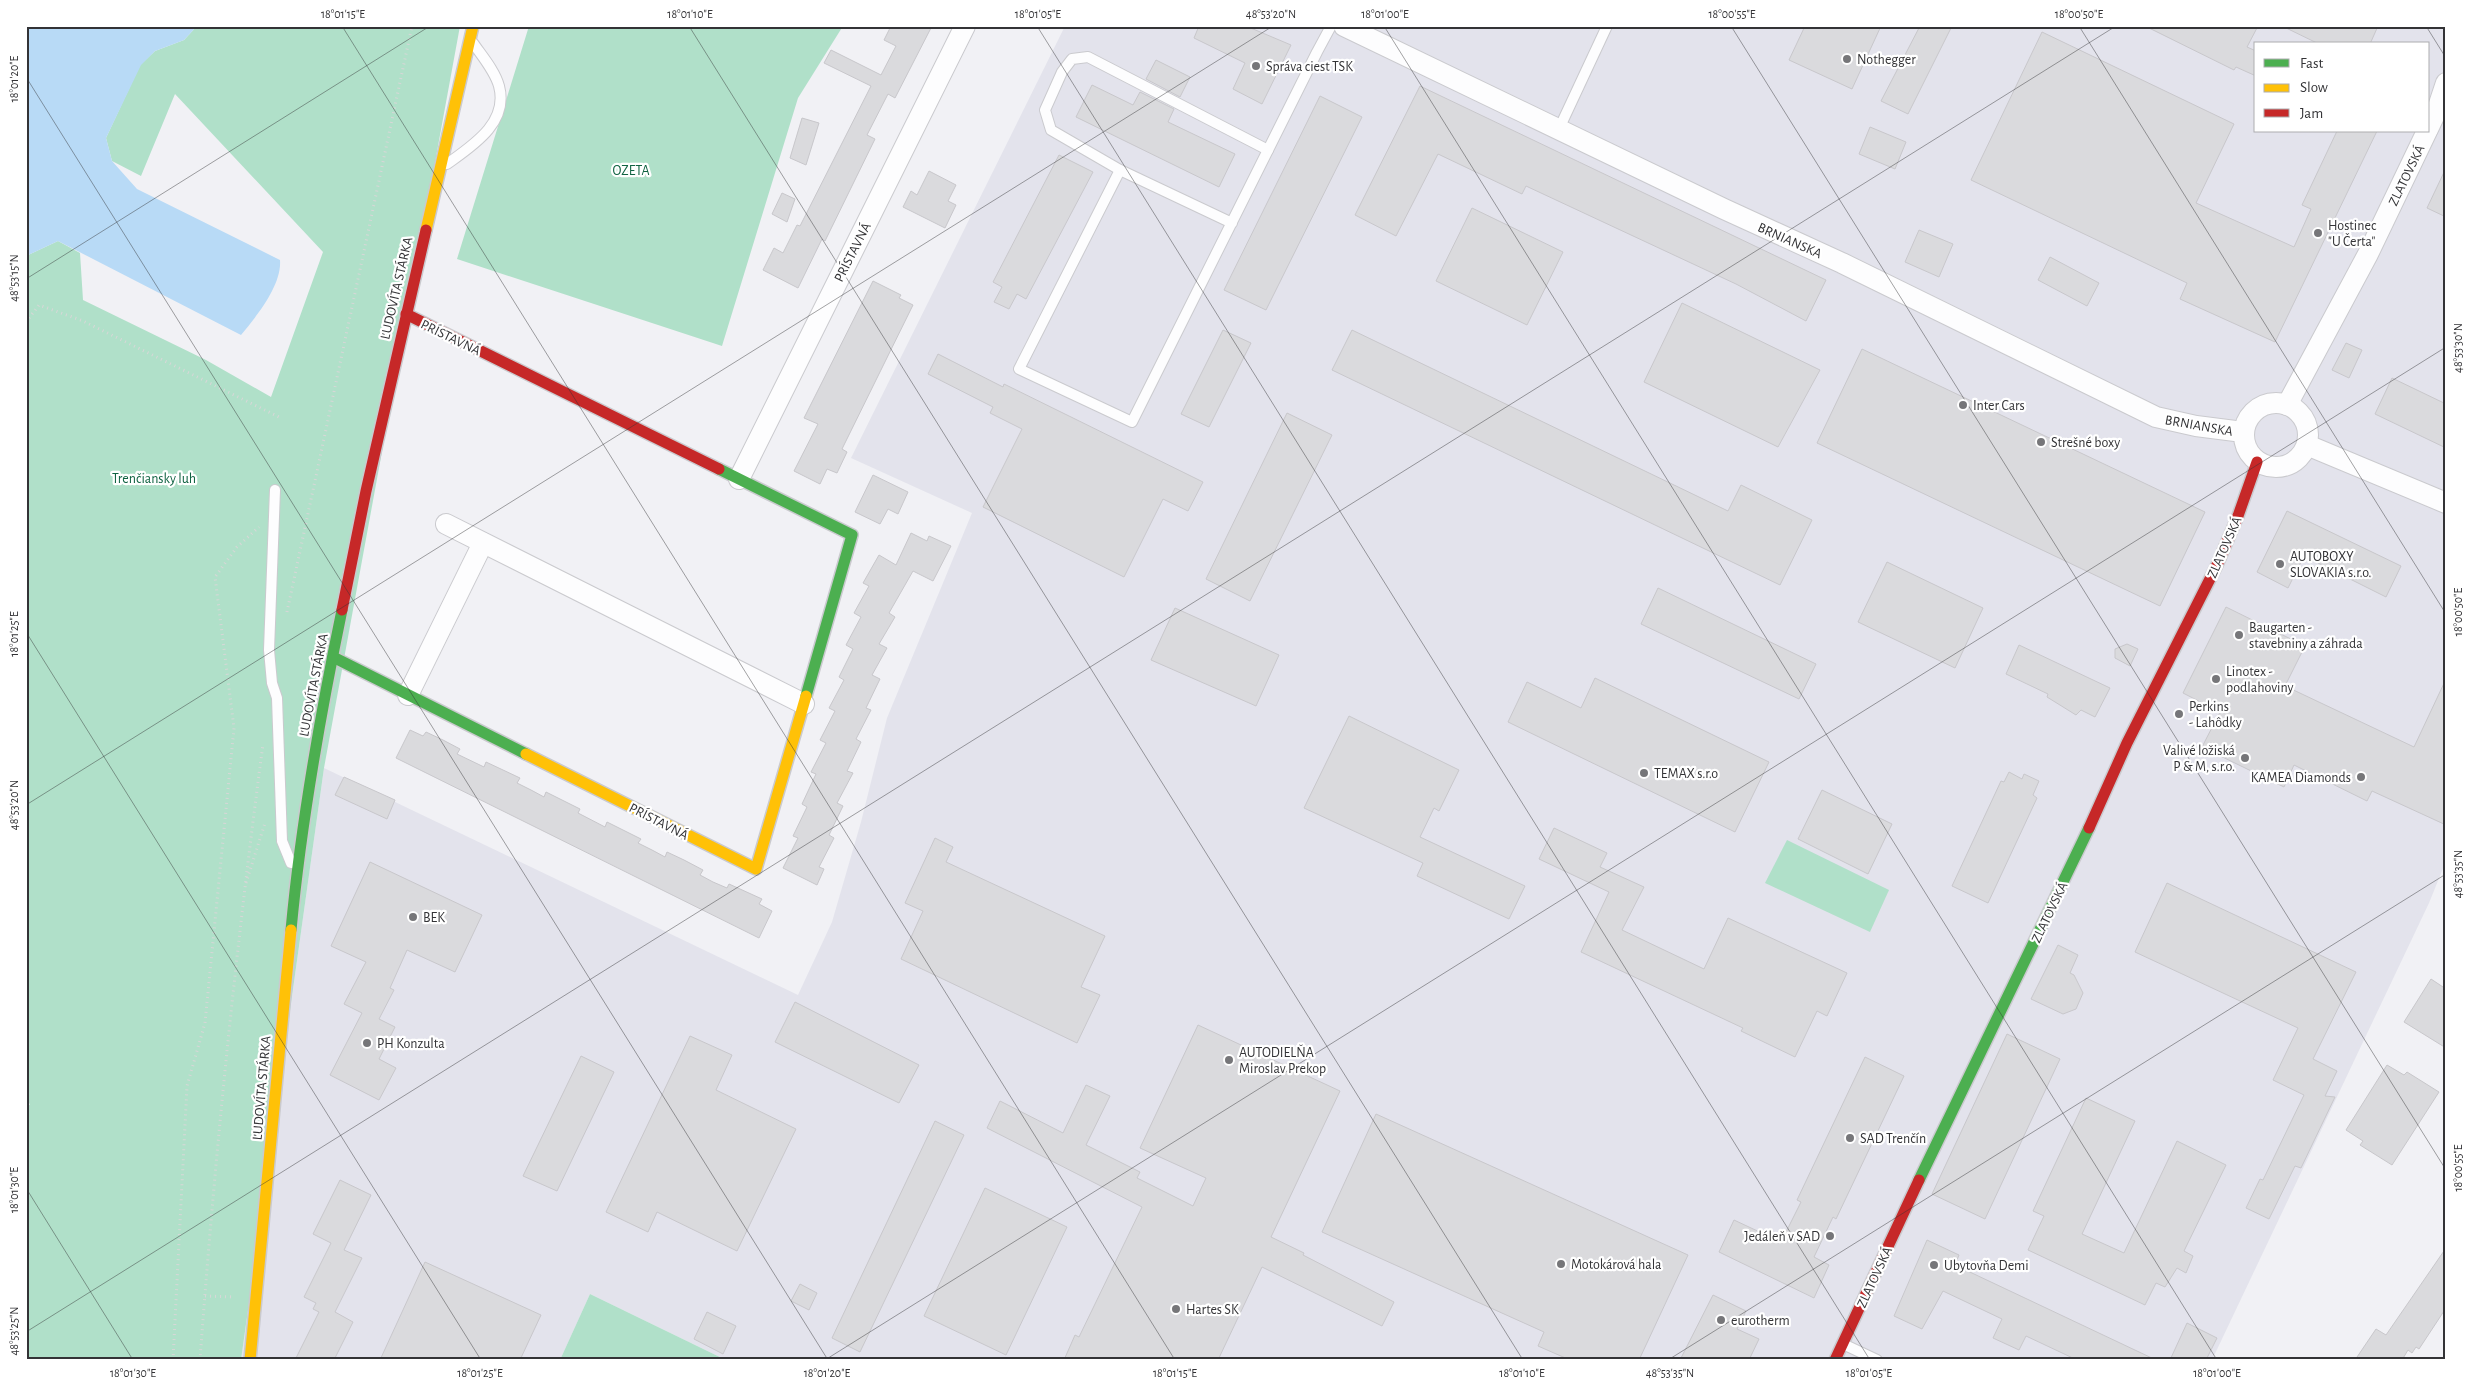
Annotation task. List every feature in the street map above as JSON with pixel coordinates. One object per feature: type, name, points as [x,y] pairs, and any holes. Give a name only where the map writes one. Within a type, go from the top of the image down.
[{"type":"street","name":"ĽUDOVÍTA STÁRKA","points":[[250,1360],[296,878],[323,703],[366,491],[438,170],[473,26]]},
{"type":"street","name":"PRÍSTAVNÁ","points":[[739,479],[965,26]]},
{"type":"street","name":"BRNIANSKA","points":[[1344,26],[1558,131],[1842,263],[2156,417],[2196,426],[2243,432]]},
{"type":"street","name":"ZLATOVSKÁ","points":[[2430,126],[2446,84]]},
{"type":"street","name":"ZLATOVSKÁ","points":[[2287,405],[2368,254],[2427,132]]},
{"type":"street","name":"PRÍSTAVNÁ","points":[[333,658],[756,869],[852,535],[406,314]]},
{"type":"street","points":[[2273,403],[2287,405],[2298,411],[2305,420],[2309,432],[2308,444],[2302,456],[2292,464],[2274,468],[2257,462],[2249,454],[2244,443],[2243,432],[2248,418],[2259,408],[2273,403]]},
{"type":"street","points":[[2308,444],[2446,503]]},
{"type":"street","name":"ZLATOVSKÁ","points":[[1835,1360],[1969,1074],[2080,848],[2127,742],[2216,565],[2238,516],[2257,462]]},
{"type":"street","points":[[446,524],[804,704]]},
{"type":"street","points":[[408,695],[483,543]]},
{"type":"lane","points":[[1120,170],[1018,369],[1132,422],[1331,26]]},
{"type":"lane","points":[[1558,131],[1607,26]]},
{"type":"lane","points":[[438,170],[483,138],[499,113],[500,87],[470,38]]},
{"type":"lane","points":[[1232,223],[1120,170],[1052,130],[1045,110],[1062,72],[1072,59],[1088,57],[1268,150]]},
{"type":"lane","points":[[275,490],[269,650],[272,683],[277,698],[282,841],[296,878]]},
{"type":"lane","points":[[1843,1344],[1877,1360]]},
{"type":"path","points":[[286,615],[412,26]]},
{"type":"path","points":[[26,322],[39,305],[83,321],[279,417]]},
{"type":"path","points":[[173,1360],[187,1086],[205,1023],[234,728],[215,577],[237,547],[257,530],[261,522]]},
{"type":"path","points":[[200,1360],[244,889],[263,739]]},
{"type":"path","points":[[205,1296],[256,1298]]},
{"type":"shaded area","points":[[1065,26],[2446,26],[2446,861],[2429,903],[2212,1360],[726,1360],[590,1294],[560,1360],[241,1360],[324,768],[798,995],[832,922],[861,822],[887,718],[972,513],[851,458]]},
{"type":"green space","name":"Trenčiansky luh","points":[[197,26],[460,26],[324,768],[241,1360],[26,1360],[26,1109],[30,1104],[26,1102],[26,256],[58,241],[80,253],[83,300],[206,360],[271,397],[323,252],[175,94],[141,176],[112,161],[106,138],[140,65],[155,51],[184,40]]},
{"type":"green space","name":"OZETA","points":[[529,26],[843,26],[798,98],[722,346],[457,259]]},
{"type":"green space","points":[[1787,840],[1889,890],[1870,932],[1765,883]]},
{"type":"green space","points":[[590,1294],[726,1360],[560,1360]]},
{"type":"water","points":[[26,26],[197,26],[184,40],[155,51],[141,65],[106,138],[112,161],[137,189],[280,260],[280,270],[273,290],[261,310],[241,335],[58,241],[26,256]]},
{"type":"building","points":[[891,26],[932,26],[895,98],[888,94],[867,135],[875,139],[825,241],[822,239],[798,288],[763,270],[774,248],[783,253],[797,225],[800,226],[871,86],[824,63],[831,50],[881,75],[896,46],[884,40]]},
{"type":"building","points":[[1199,26],[1246,26],[1291,45],[1262,104],[1233,89],[1245,63],[1194,38]]},
{"type":"building","name":"Nothegger","points":[[1805,26],[1881,26],[1852,89],[1789,60]]},
{"type":"building","points":[[1920,26],[1952,26],[1908,114],[1881,101]]},
{"type":"building","points":[[2145,26],[2258,26],[2247,47],[2254,50],[2254,75],[2236,67],[2234,70]]},
{"type":"building","points":[[2282,26],[2378,26],[2371,42],[2315,42]]},
{"type":"building","points":[[2042,32],[2234,124],[2196,203],[2294,247],[2311,209],[2302,205],[2337,132],[2377,132],[2275,342],[2180,299],[2187,283],[1971,180]]},
{"type":"building","points":[[1156,60],[1190,77],[1180,97],[1146,79]]},
{"type":"building","points":[[1092,85],[1133,105],[1140,92],[1174,109],[1168,122],[1235,154],[1219,187],[1076,117]]},
{"type":"building","points":[[1420,86],[1826,280],[1806,321],[1736,284],[1526,186],[1522,194],[1438,154],[1396,236],[1355,215]]},
{"type":"building","points":[[1320,96],[1362,117],[1266,310],[1224,290]]},
{"type":"building","points":[[802,118],[819,123],[806,165],[790,158]]},
{"type":"building","points":[[1870,127],[1906,142],[1895,169],[1859,154]]},
{"type":"building","points":[[1059,155],[1093,172],[1026,299],[1017,294],[1009,309],[994,302],[1002,287],[993,282]]},
{"type":"building","points":[[2446,168],[2446,217],[2427,208]]},
{"type":"building","points":[[929,171],[956,185],[948,201],[956,205],[945,228],[903,207],[911,191],[917,195]]},
{"type":"building","points":[[782,193],[795,199],[787,222],[772,214]]},
{"type":"building","points":[[1472,208],[1563,252],[1527,325],[1436,281]]},
{"type":"building","points":[[1919,230],[1953,244],[1939,277],[1905,262]]},
{"type":"building","points":[[2050,257],[2099,283],[2087,306],[2038,280]]},
{"type":"building","points":[[873,281],[901,295],[899,298],[913,305],[842,449],[847,452],[837,473],[827,469],[820,484],[794,471],[818,424],[804,418]]},
{"type":"building","points":[[1682,303],[1820,370],[1778,447],[1644,382]]},
{"type":"building","points":[[1223,330],[1251,343],[1209,427],[1181,414]]},
{"type":"building","points":[[1352,330],[1728,511],[1741,485],[1812,520],[1780,585],[1332,370]]},
{"type":"building","points":[[2346,343],[2362,350],[2349,378],[2332,370]]},
{"type":"building","points":[[1862,349],[2205,512],[2160,606],[1817,443]]},
{"type":"building","points":[[938,354],[1003,387],[1004,384],[1203,482],[1188,511],[1163,499],[1124,577],[983,507],[1022,429],[990,413],[993,407],[928,374]]},
{"type":"building","points":[[2392,378],[2446,404],[2446,448],[2375,414]]},
{"type":"building","points":[[1287,413],[1332,435],[1250,601],[1206,579]]},
{"type":"building","points":[[873,475],[908,492],[898,514],[888,509],[880,524],[855,512]]},
{"type":"building","points":[[2287,511],[2401,566],[2386,597],[2304,556],[2288,588],[2257,572]]},
{"type":"building","points":[[911,533],[927,541],[929,536],[951,546],[933,581],[913,571],[889,613],[895,617],[879,644],[887,648],[872,675],[880,679],[866,708],[871,710],[856,739],[861,742],[847,771],[853,773],[837,803],[843,806],[829,835],[834,838],[819,867],[824,869],[817,885],[783,868],[798,838],[793,836],[807,807],[802,804],[816,774],[811,772],[826,743],[820,740],[835,711],[829,708],[844,680],[839,677],[853,649],[846,645],[861,617],[854,613],[869,586],[863,583],[879,555],[896,565]]},
{"type":"building","points":[[1887,562],[1983,608],[1955,668],[1858,622]]},
{"type":"building","points":[[1658,588],[1816,664],[1799,699],[1641,624]]},
{"type":"building","points":[[2226,607],[2305,646],[2285,686],[2414,747],[2446,679],[2446,825],[2372,791],[2367,801],[2294,765],[2284,787],[2202,747],[2220,712],[2183,693]]},
{"type":"building","points":[[1175,608],[1279,655],[1256,706],[1151,660]]},
{"type":"building","points":[[2127,644],[2138,649],[2130,666],[2115,658],[2115,649]]},
{"type":"building","points":[[2019,645],[2110,688],[2095,717],[2081,710],[2076,715],[2047,697],[2048,694],[2006,674]]},
{"type":"building","points":[[1595,678],[1769,762],[1735,832],[1508,722],[1527,682],[1581,708]]},
{"type":"building","points":[[1349,716],[1459,770],[1439,811],[1434,808],[1420,837],[1525,886],[1509,919],[1417,876],[1423,863],[1304,808]]},
{"type":"building","points":[[410,730],[423,736],[426,732],[460,749],[457,754],[484,767],[486,762],[520,778],[517,783],[544,797],[546,792],[580,809],[578,813],[605,827],[607,822],[641,839],[638,843],[665,857],[667,852],[684,860],[703,870],[700,875],[713,882],[727,888],[729,884],[762,899],[759,904],[772,911],[759,938],[396,758]]},
{"type":"building","points":[[2009,772],[2022,779],[2024,774],[2039,781],[2033,795],[2037,798],[1988,903],[1952,886],[2001,781],[2004,782]]},
{"type":"building","points":[[344,777],[395,800],[387,819],[335,795]]},
{"type":"building","points":[[1822,790],[1892,824],[1868,874],[1798,839]]},
{"type":"building","points":[[1554,828],[1607,853],[1600,867],[1644,887],[1622,930],[1704,969],[1728,918],[1847,973],[1827,1016],[1817,1011],[1795,1057],[1741,1031],[1743,1028],[1581,952],[1609,892],[1539,859]]},
{"type":"building","points":[[935,838],[953,847],[946,862],[1105,936],[1081,987],[1100,995],[1077,1043],[901,959],[923,911],[905,903]]},
{"type":"building","points":[[370,862],[482,915],[455,972],[407,950],[390,988],[394,990],[379,1019],[395,1027],[379,1059],[396,1068],[379,1100],[330,1075],[362,1013],[344,1004],[366,962],[331,946]]},
{"type":"building","points":[[2167,883],[2356,972],[2313,1059],[2337,1071],[2325,1096],[2335,1097],[2301,1168],[2295,1166],[2269,1219],[2246,1208],[2260,1179],[2263,1180],[2304,1095],[2273,1080],[2298,1028],[2135,952]]},
{"type":"building","points":[[2058,945],[2078,955],[2070,973],[2074,975],[2083,993],[2076,1009],[2063,1014],[2031,999]]},
{"type":"building","points":[[2431,979],[2446,989],[2446,1048],[2404,1022]]},
{"type":"building","points":[[795,1002],[919,1065],[899,1103],[775,1042]]},
{"type":"building","points":[[1198,1025],[1340,1091],[1271,1237],[1394,1302],[1382,1326],[1262,1267],[1218,1360],[1064,1360],[1075,1335],[1079,1337],[1142,1207],[987,1128],[1000,1101],[1063,1133],[1086,1085],[1110,1096],[1086,1145],[1140,1172],[1137,1178],[1193,1206],[1206,1178],[1140,1148]]},
{"type":"building","points":[[2007,1034],[2060,1059],[1985,1219],[1932,1194]]},
{"type":"building","points":[[690,1036],[732,1055],[716,1090],[796,1129],[737,1251],[657,1212],[648,1232],[606,1212]]},
{"type":"building","points":[[581,1056],[614,1072],[557,1191],[523,1176]]},
{"type":"building","name":"SAD Trenčín","points":[[1865,1057],[1904,1076],[1836,1219],[1833,1217],[1814,1257],[1829,1265],[1814,1298],[1719,1252],[1734,1220],[1781,1242],[1801,1202],[1797,1200]]},
{"type":"building","points":[[2387,1065],[2404,1075],[2407,1072],[2439,1092],[2392,1165],[2360,1145],[2363,1141],[2346,1130]]},
{"type":"building","points":[[2086,1098],[2135,1121],[2082,1234],[2124,1253],[2177,1141],[2226,1165],[2184,1251],[2193,1256],[2186,1273],[2177,1268],[2165,1287],[2156,1283],[2145,1305],[2028,1250],[2044,1216],[2033,1211]]},
{"type":"building","points":[[1376,1114],[1688,1255],[1639,1360],[1570,1360],[1538,1346],[1544,1332],[1322,1232]]},
{"type":"building","points":[[935,1121],[964,1135],[860,1352],[832,1338]]},
{"type":"building","points":[[340,1180],[371,1195],[344,1250],[362,1258],[335,1312],[353,1322],[334,1360],[295,1360],[319,1312],[313,1309],[316,1303],[304,1297],[331,1243],[313,1234]]},
{"type":"building","points":[[985,1188],[1067,1227],[1006,1355],[924,1316]]},
{"type":"building","points":[[1927,1240],[1959,1255],[1955,1265],[2156,1360],[2077,1360],[2026,1336],[2019,1350],[1993,1338],[2002,1319],[1943,1291],[1922,1329],[1894,1316]]},
{"type":"building","points":[[2446,1248],[2446,1308],[2419,1349],[2416,1347],[2412,1353],[2408,1350],[2402,1360],[2355,1360],[2376,1329],[2386,1335]]},
{"type":"building","points":[[425,1262],[541,1315],[520,1360],[380,1360]]},
{"type":"building","points":[[800,1284],[817,1293],[809,1310],[791,1301]]},
{"type":"building","name":"eurotherm","points":[[1713,1295],[1746,1311],[1737,1329],[1759,1339],[1749,1360],[1680,1360]]},
{"type":"building","points":[[707,1312],[736,1326],[723,1354],[694,1339]]},
{"type":"building","points":[[2187,1323],[2217,1338],[2206,1360],[2170,1360]]},
{"type":"traffic: fast","points":[[719,469],[852,535],[806,696]]},
{"type":"traffic: fast","points":[[291,930],[300,849],[312,769],[342,610]]},
{"type":"traffic: fast","points":[[333,657],[526,754]]},
{"type":"traffic: fast","points":[[1919,1180],[2089,828]]},
{"type":"traffic: slow","points":[[426,230],[473,26]]},
{"type":"traffic: slow","points":[[526,754],[756,869],[806,696]]},
{"type":"traffic: slow","points":[[250,1360],[291,930]]},
{"type":"traffic: jam","points":[[342,610],[366,491],[426,230]]},
{"type":"traffic: jam","points":[[406,314],[719,469]]},
{"type":"traffic: jam","points":[[2089,828],[2127,743],[2217,565],[2238,516],[2257,462]]},
{"type":"traffic: jam","points":[[1835,1360],[1919,1180]]},
{"type":"place","name":"Nothegger","points":[[1847,59]]},
{"type":"place","name":"Správa ciest TSK","points":[[1256,66]]},
{"type":"place","name":"Hostinec \"U Čerta\"","points":[[2318,233]]},
{"type":"place","name":"Inter Cars","points":[[1963,405]]},
{"type":"place","name":"Strešné boxy","points":[[2041,442]]},
{"type":"place","name":"AUTOBOXY SLOVAKIA s.r.o.","points":[[2280,564]]},
{"type":"place","name":"Baugarten - stavebniny a záhrada","points":[[2239,635]]},
{"type":"place","name":"Linotex - podlahoviny","points":[[2216,679]]},
{"type":"place","name":"Perkins - Lahôdky","points":[[2179,714]]},
{"type":"place","name":"Valivé ložiská P & M, s.r.o.","points":[[2245,758]]},
{"type":"place","name":"TEMAX s.r.o","points":[[1644,773]]},
{"type":"place","name":"KAMEA Diamonds","points":[[2361,777]]},
{"type":"place","name":"BEK","points":[[413,917]]},
{"type":"place","name":"PH Konzulta","points":[[367,1043]]},
{"type":"place","name":"AUTODIELŇA Miroslav Prekop","points":[[1229,1060]]},
{"type":"place","name":"SAD Trenčín","points":[[1850,1138]]},
{"type":"place","name":"Jedáleň v SAD","points":[[1830,1236]]},
{"type":"place","name":"Motokárová hala","points":[[1561,1264]]},
{"type":"place","name":"Ubytovňa Demi","points":[[1934,1265]]},
{"type":"place","name":"Hartes SK","points":[[1176,1309]]},
{"type":"place","name":"eurotherm","points":[[1721,1320]]}]
